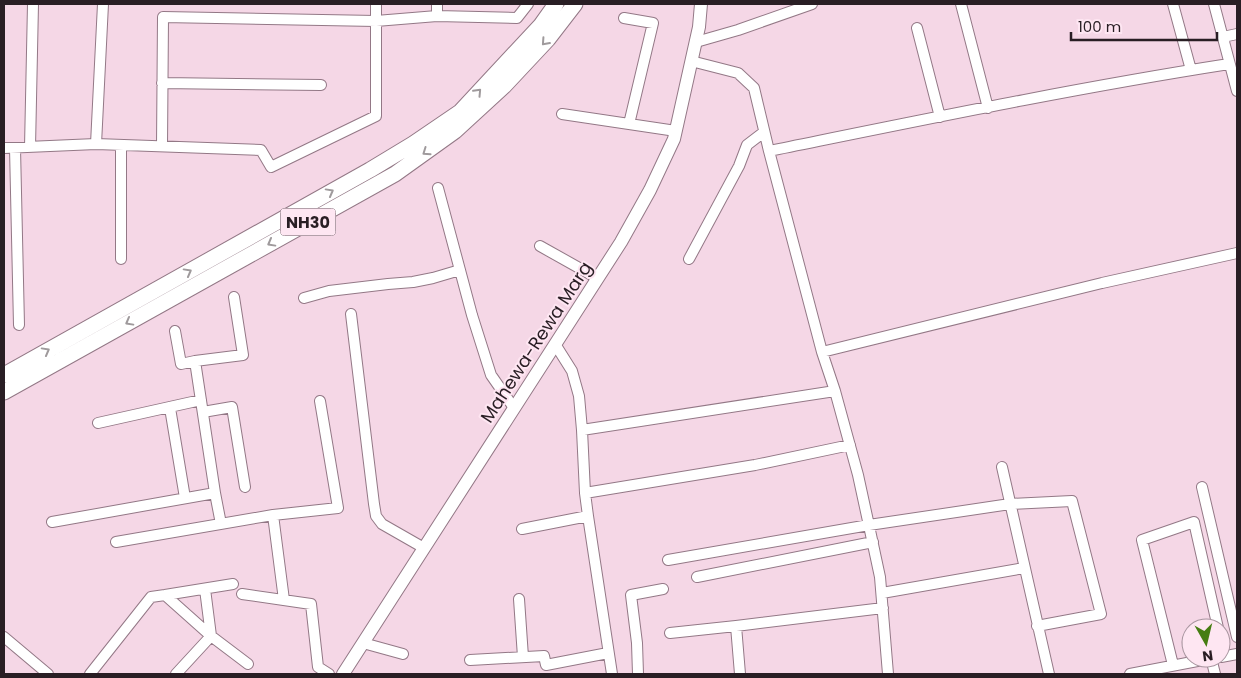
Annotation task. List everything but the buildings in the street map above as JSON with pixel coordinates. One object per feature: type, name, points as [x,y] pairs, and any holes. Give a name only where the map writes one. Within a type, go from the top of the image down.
[{"type":"highway","name":"NH30","points":[[4,375],[413,144],[460,112],[541,25],[556,4]]},
{"type":"highway","name":"NH30","points":[[4,392],[395,174],[455,131],[504,86],[548,39],[575,4]]},
{"type":"main road","name":"Mahewa-Rewa Marg","points":[[343,674],[621,242],[650,190],[674,139],[699,27],[701,4]]},
{"type":"street","points":[[30,147],[33,4]]},
{"type":"street","points":[[96,144],[103,4]]},
{"type":"street","points":[[4,148],[96,144],[260,150],[271,167],[376,116],[376,4]]},
{"type":"street","points":[[437,4],[437,16]]},
{"type":"street","points":[[162,146],[163,17],[376,21],[437,16],[517,18],[528,4]]},
{"type":"street","points":[[696,42],[738,30],[812,4]]},
{"type":"street","points":[[961,4],[988,108]]},
{"type":"street","points":[[1174,4],[1191,70]]},
{"type":"street","points":[[1214,4],[1229,64],[1235,76],[1237,91]]},
{"type":"street","points":[[624,18],[653,23],[629,124]]},
{"type":"street","points":[[917,28],[940,117]]},
{"type":"street","points":[[1223,37],[1237,34]]},
{"type":"street","points":[[691,61],[738,73],[754,88],[822,352],[850,446],[873,542],[882,593],[888,674]]},
{"type":"street","points":[[769,151],[940,117],[1229,64]]},
{"type":"street","points":[[162,83],[321,85]]},
{"type":"street","points":[[562,114],[676,131]]},
{"type":"street","points":[[689,258],[739,166],[747,145],[764,132]]},
{"type":"street","points":[[121,145],[121,260]]},
{"type":"street","points":[[15,148],[19,325]]},
{"type":"street","points":[[438,188],[472,315],[491,375],[514,408]]},
{"type":"street","points":[[540,246],[597,278]]},
{"type":"street","points":[[822,352],[1237,252]]},
{"type":"street","points":[[304,298],[329,291],[413,282],[460,270]]},
{"type":"street","points":[[175,330],[181,364],[243,355],[234,297]]},
{"type":"street","points":[[351,314],[376,516],[382,524],[424,548]]},
{"type":"street","points":[[555,344],[572,371],[579,396],[585,492],[612,674]]},
{"type":"street","points":[[195,361],[221,524]]},
{"type":"street","points":[[582,430],[835,391]]},
{"type":"street","points":[[98,423],[201,400]]},
{"type":"street","points":[[116,542],[221,524],[338,508],[320,402]]},
{"type":"street","points":[[203,412],[232,407],[245,487]]},
{"type":"street","points":[[170,408],[185,498]]},
{"type":"street","points":[[585,492],[756,466],[850,446]]},
{"type":"street","points":[[1002,467],[1049,674]]},
{"type":"street","points":[[1202,487],[1237,637]]},
{"type":"street","points":[[52,522],[215,493]]},
{"type":"street","points":[[668,560],[869,525],[1010,504],[1072,501],[1101,614],[1038,626]]},
{"type":"street","points":[[274,516],[284,600]]},
{"type":"street","points":[[522,529],[588,516]]},
{"type":"street","points":[[1173,665],[1142,540],[1194,522],[1216,618]]},
{"type":"street","points":[[698,577],[873,542]]},
{"type":"street","points":[[882,593],[1024,568]]},
{"type":"street","points":[[90,674],[151,597],[233,584]]},
{"type":"street","points":[[176,674],[211,636],[206,588]]},
{"type":"street","points":[[638,674],[637,643],[631,595],[663,589]]},
{"type":"street","points":[[242,594],[311,604],[318,667],[329,674]]},
{"type":"street","points":[[164,595],[211,636],[248,664]]},
{"type":"street","points":[[519,599],[523,657]]},
{"type":"street","points":[[670,633],[883,608]]},
{"type":"street","points":[[736,626],[740,674]]},
{"type":"street","points":[[4,637],[48,674]]},
{"type":"street","points":[[363,643],[403,654]]},
{"type":"street","points":[[470,660],[544,656],[546,665],[608,653]]},
{"type":"street","points":[[1130,674],[1181,664]]}]
